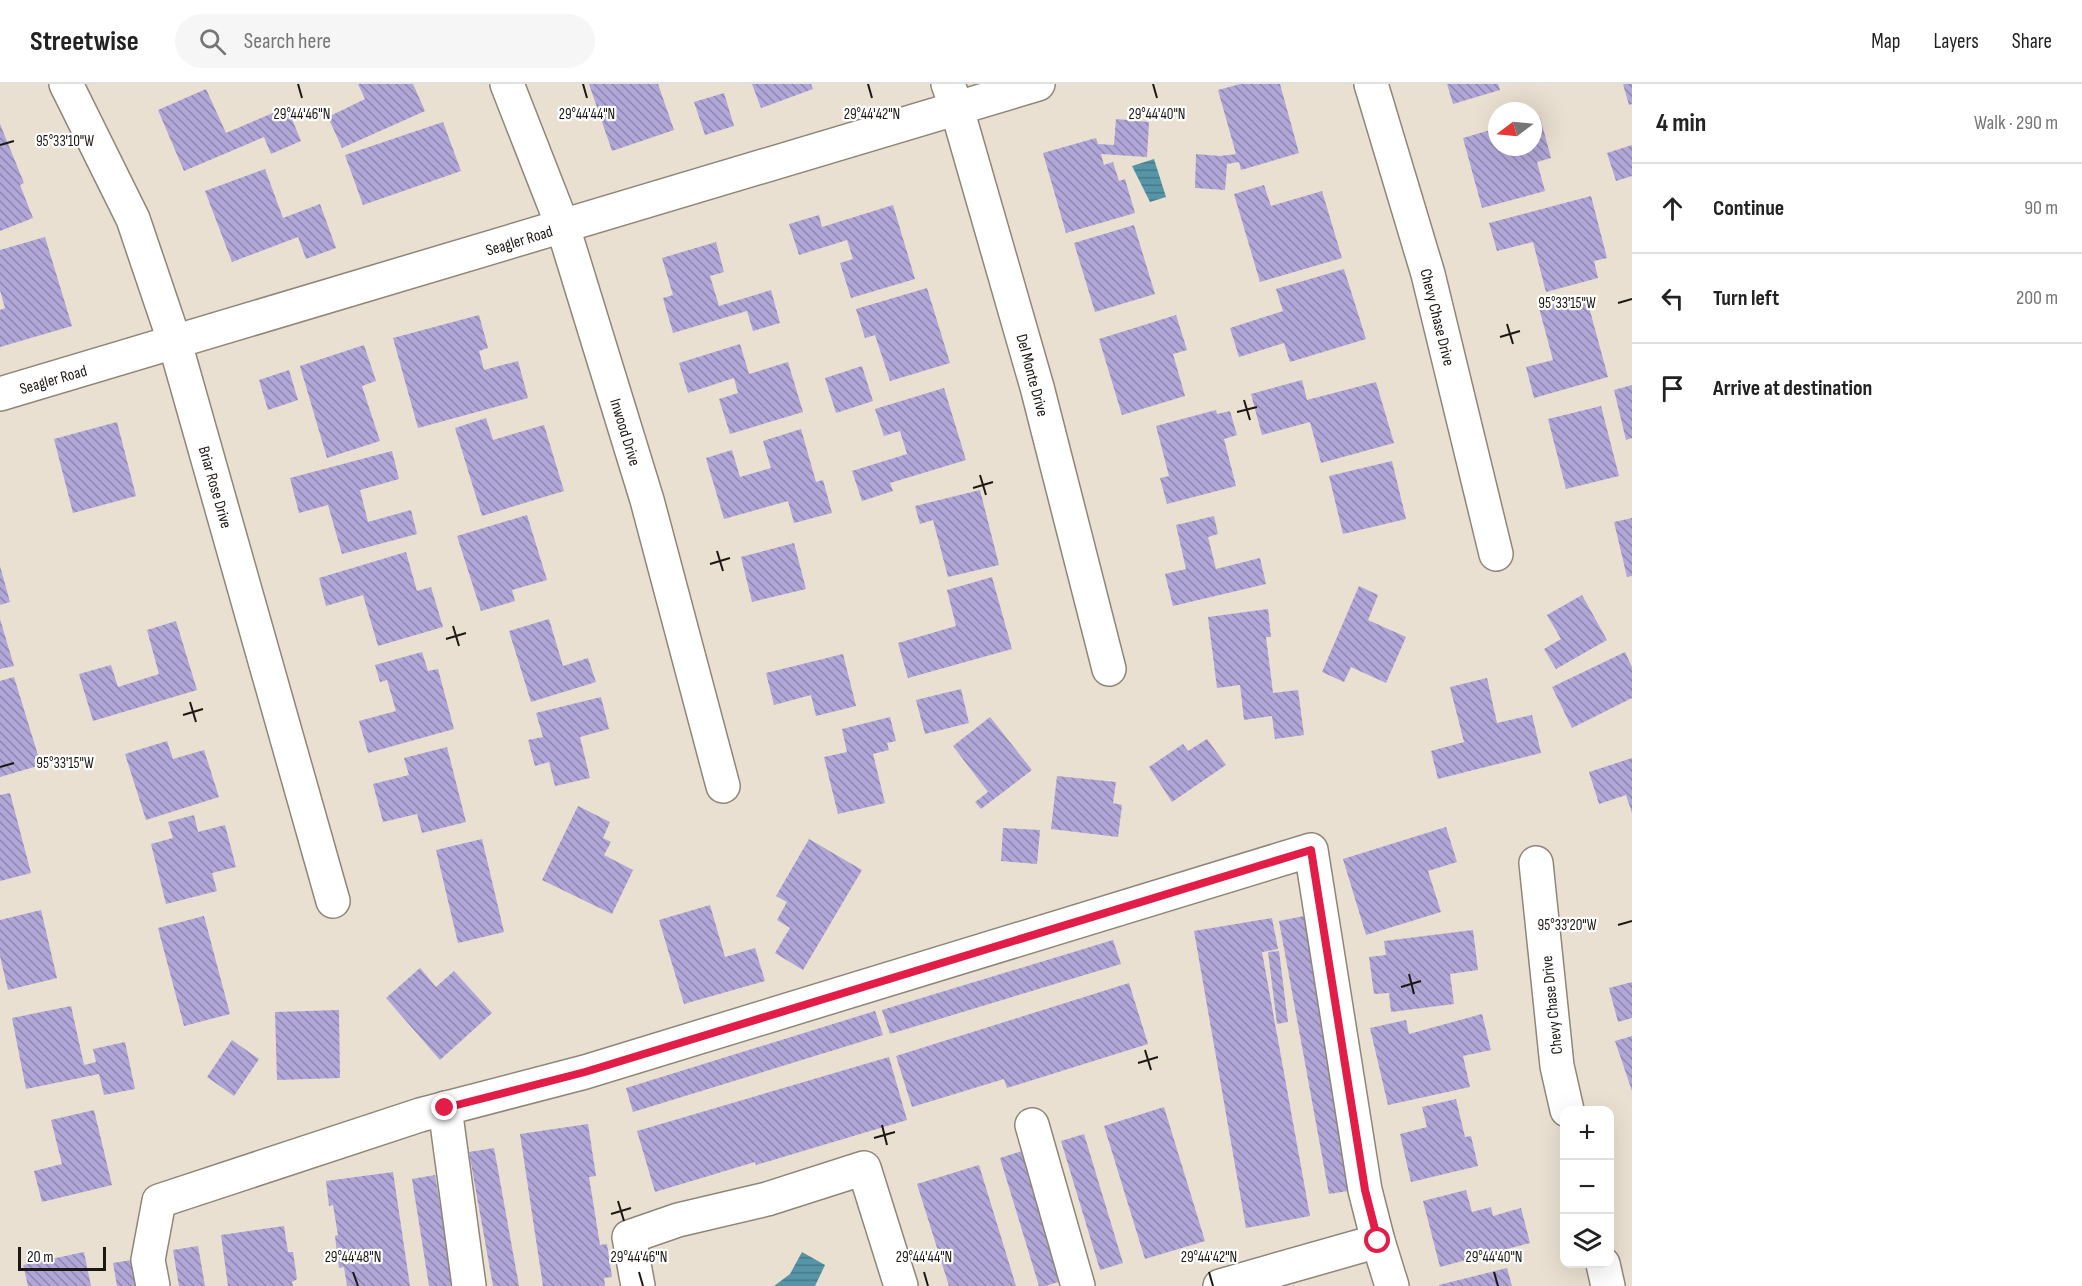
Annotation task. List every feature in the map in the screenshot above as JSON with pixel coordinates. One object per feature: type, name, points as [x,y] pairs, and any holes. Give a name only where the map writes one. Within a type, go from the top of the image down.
[{"type":"street","name":"Briar Rose Drive","points":[[66,84],[133,219],[175,343],[333,902]]},
{"type":"street","name":"Inwood Drive","points":[[507,84],[563,227],[647,500],[723,786]]},
{"type":"street","name":"Seagler Road","points":[[0,394],[563,227],[953,96],[1038,84]]},
{"type":"street","name":"Chevy Chase Drive","points":[[1371,84],[1428,274],[1496,554]]},
{"type":"street","name":"Del Monte Drive","points":[[953,96],[1037,387],[1109,669]]},
{"type":"street","points":[[153,1286],[148,1260],[159,1201],[445,1108],[585,1072],[1311,850],[1365,1190],[1392,1286]]},
{"type":"street","name":"Chevy Chase Drive","points":[[1536,863],[1557,1066],[1566,1106]]},
{"type":"street","points":[[445,1108],[469,1286]]},
{"type":"street","points":[[1032,1125],[1078,1286]]},
{"type":"street","points":[[638,1286],[629,1237],[678,1220],[767,1199],[864,1168],[901,1286]]},
{"type":"street","points":[[1220,1286],[1378,1241]]},
{"type":"street","points":[[1604,1268],[1608,1286]]},
{"type":"water","points":[[1154,159],[1166,197],[1150,202],[1132,166]]},
{"type":"water","points":[[802,1252],[825,1265],[815,1286],[774,1286],[790,1274]]},
{"type":"building","points":[[358,84],[413,84],[425,111],[342,148],[328,117],[365,99]]},
{"type":"building","points":[[589,84],[658,84],[674,130],[612,151]]},
{"type":"building","points":[[752,84],[811,84],[813,89],[761,108]]},
{"type":"building","points":[[1240,84],[1280,84],[1299,153],[1241,170],[1239,162],[1227,164],[1225,190],[1195,188],[1196,154],[1220,156],[1236,154],[1218,90]]},
{"type":"building","points":[[1447,84],[1498,84],[1500,90],[1453,104]]},
{"type":"building","points":[[1623,84],[1632,84],[1632,104],[1629,105]]},
{"type":"building","points":[[206,89],[226,133],[287,107],[301,141],[271,154],[264,137],[184,171],[158,110]]},
{"type":"building","points":[[724,93],[734,126],[705,135],[694,102]]},
{"type":"building","points":[[1116,119],[1149,122],[1147,157],[1101,154],[1104,165],[1113,162],[1119,181],[1125,179],[1135,213],[1066,233],[1043,153],[1096,138],[1098,144],[1114,145]]},
{"type":"building","points":[[443,122],[461,171],[363,205],[345,155]]},
{"type":"building","points":[[0,124],[24,183],[20,185],[33,218],[0,231]]},
{"type":"building","points":[[1542,124],[1551,158],[1537,162],[1545,191],[1482,208],[1463,138],[1488,131],[1488,156],[1542,156]]},
{"type":"building","points":[[1632,145],[1632,176],[1616,181],[1607,153]]},
{"type":"building","points":[[265,169],[283,218],[320,204],[336,248],[306,259],[298,237],[232,262],[205,191]]},
{"type":"building","points":[[1264,185],[1271,206],[1322,191],[1342,258],[1260,282],[1234,194]]},
{"type":"building","points":[[1591,196],[1607,258],[1594,261],[1598,278],[1546,292],[1533,242],[1497,251],[1489,223]]},
{"type":"building","points":[[893,205],[915,279],[851,298],[840,263],[853,259],[847,240],[799,255],[789,224],[819,215],[822,227]]},
{"type":"building","points":[[1134,225],[1155,294],[1095,312],[1074,243]]},
{"type":"building","points":[[45,237],[72,326],[0,347],[0,310],[5,308],[0,290],[0,250]]},
{"type":"building","points":[[716,242],[724,272],[710,276],[719,306],[771,290],[780,323],[753,331],[747,311],[673,333],[663,298],[673,295],[662,258]]},
{"type":"building","points":[[1344,269],[1366,339],[1290,362],[1284,343],[1239,357],[1230,328],[1283,311],[1276,289]]},
{"type":"building","points":[[927,288],[950,363],[890,381],[875,335],[865,338],[856,309]]},
{"type":"building","points":[[1586,296],[1608,377],[1534,398],[1526,367],[1553,360],[1539,308]]},
{"type":"building","points":[[479,315],[488,348],[479,351],[484,370],[518,361],[528,398],[418,428],[393,338]]},
{"type":"building","points":[[1176,315],[1187,350],[1173,354],[1185,396],[1122,415],[1099,339]]},
{"type":"building","points":[[740,344],[749,374],[788,362],[803,412],[730,434],[719,399],[738,393],[734,378],[688,393],[679,363]]},
{"type":"building","points":[[364,345],[376,381],[362,386],[380,441],[327,458],[300,366]]},
{"type":"building","points":[[862,366],[873,401],[836,413],[825,378]]},
{"type":"building","points":[[289,370],[298,400],[268,410],[259,380]]},
{"type":"building","points":[[1302,380],[1307,400],[1376,382],[1394,443],[1321,463],[1310,422],[1262,435],[1251,394]]},
{"type":"building","points":[[1632,385],[1632,438],[1626,440],[1614,390]]},
{"type":"building","points":[[944,388],[966,460],[890,483],[893,491],[862,501],[852,471],[907,454],[900,431],[884,436],[875,409]]},
{"type":"building","points":[[1601,406],[1619,476],[1566,489],[1548,419]]},
{"type":"building","points":[[1216,410],[1217,414],[1230,411],[1237,435],[1224,439],[1236,486],[1167,504],[1160,478],[1169,476],[1156,426]]},
{"type":"building","points":[[486,418],[493,440],[544,425],[564,491],[482,516],[455,428]]},
{"type":"building","points":[[117,422],[136,496],[73,513],[54,439]]},
{"type":"building","points":[[801,429],[816,482],[823,480],[832,513],[794,523],[788,501],[724,519],[706,458],[732,450],[740,477],[771,468],[763,441]]},
{"type":"building","points":[[392,451],[399,479],[360,490],[368,522],[411,510],[417,534],[342,554],[328,505],[299,513],[290,478]]},
{"type":"building","points":[[1392,461],[1406,519],[1343,534],[1329,476]]},
{"type":"building","points":[[980,490],[999,565],[948,577],[933,520],[920,524],[915,506]]},
{"type":"building","points":[[527,515],[547,580],[512,590],[515,601],[481,611],[457,536]]},
{"type":"building","points":[[1214,516],[1218,534],[1208,537],[1216,569],[1260,558],[1266,584],[1173,606],[1165,574],[1186,569],[1176,525]]},
{"type":"building","points":[[1632,518],[1632,576],[1627,577],[1614,522]]},
{"type":"building","points":[[794,543],[806,589],[752,602],[741,557]]},
{"type":"building","points":[[406,552],[417,591],[431,587],[443,627],[378,646],[363,595],[326,606],[319,578]]},
{"type":"building","points":[[0,566],[10,602],[0,605]]},
{"type":"building","points":[[992,577],[1012,649],[908,678],[898,643],[956,626],[947,590]]},
{"type":"building","points":[[1359,586],[1378,595],[1368,620],[1406,637],[1386,683],[1351,667],[1344,682],[1322,672]]},
{"type":"building","points":[[1582,595],[1607,640],[1556,669],[1544,649],[1561,639],[1547,615]]},
{"type":"building","points":[[1268,609],[1271,637],[1266,637],[1273,693],[1298,690],[1304,735],[1275,739],[1272,716],[1244,720],[1240,685],[1217,688],[1208,617]]},
{"type":"building","points":[[0,619],[14,666],[0,669]]},
{"type":"building","points":[[549,619],[563,666],[588,658],[596,682],[531,702],[509,631]]},
{"type":"building","points":[[176,621],[197,690],[93,721],[79,674],[111,665],[118,687],[159,674],[147,630]]},
{"type":"building","points":[[422,652],[428,671],[438,669],[454,729],[368,753],[359,721],[396,711],[387,680],[380,682],[375,665]]},
{"type":"building","points":[[1625,652],[1632,667],[1632,698],[1572,728],[1552,687]]},
{"type":"building","points":[[843,654],[856,706],[816,716],[811,695],[774,705],[766,673]]},
{"type":"building","points":[[14,677],[41,765],[0,777],[0,681]]},
{"type":"building","points":[[1487,678],[1497,723],[1532,715],[1541,753],[1438,779],[1431,751],[1464,742],[1450,687]]},
{"type":"building","points":[[961,689],[969,723],[925,734],[916,700]]},
{"type":"building","points":[[601,697],[609,729],[580,737],[590,778],[555,786],[549,762],[535,766],[528,740],[543,737],[536,713]]},
{"type":"building","points":[[890,717],[896,741],[887,743],[889,750],[873,754],[885,803],[838,814],[824,757],[847,752],[842,729]]},
{"type":"building","points":[[990,717],[1032,770],[981,809],[975,802],[988,792],[953,746]]},
{"type":"building","points":[[1207,739],[1226,765],[1172,802],[1149,767],[1183,744],[1188,751]]},
{"type":"building","points":[[167,741],[173,759],[204,750],[219,797],[146,820],[125,754]]},
{"type":"building","points":[[447,747],[466,822],[422,833],[417,814],[383,822],[373,784],[409,775],[404,758]]},
{"type":"building","points":[[1632,758],[1632,813],[1626,795],[1599,804],[1589,772]]},
{"type":"building","points":[[1057,776],[1116,782],[1113,803],[1122,805],[1118,837],[1051,829]]},
{"type":"building","points":[[10,793],[31,873],[0,881],[0,795]]},
{"type":"building","points":[[578,806],[610,822],[603,838],[611,842],[604,855],[633,870],[612,914],[542,880]]},
{"type":"building","points":[[194,815],[198,832],[225,825],[236,867],[212,873],[217,891],[166,904],[151,844],[173,838],[168,822]]},
{"type":"building","points":[[1446,827],[1457,862],[1428,871],[1441,912],[1366,935],[1343,859]]},
{"type":"building","points":[[1003,828],[1040,830],[1037,864],[1001,861]]},
{"type":"building","points":[[482,839],[504,932],[458,943],[436,850]]},
{"type":"building","points":[[809,839],[862,870],[803,970],[775,953],[790,928],[777,920],[787,902],[776,896]]},
{"type":"building","points":[[710,905],[725,957],[755,948],[765,981],[684,1004],[659,920]]},
{"type":"building","points":[[41,910],[57,978],[8,990],[0,956],[0,920]]},
{"type":"building","points":[[204,916],[230,1014],[184,1026],[158,928]]},
{"type":"building","points":[[1304,916],[1354,1190],[1329,1194],[1279,921]]},
{"type":"building","points":[[1272,918],[1278,949],[1262,952],[1310,1216],[1246,1228],[1194,931]]},
{"type":"building","points":[[1473,930],[1478,970],[1450,974],[1454,1004],[1391,1012],[1389,993],[1374,994],[1369,957],[1386,955],[1384,941]]},
{"type":"building","points":[[1113,940],[1121,964],[890,1034],[882,1010]]},
{"type":"building","points":[[1279,951],[1288,1022],[1277,1024],[1268,952]]},
{"type":"building","points":[[420,968],[436,987],[454,971],[492,1013],[440,1060],[386,998]]},
{"type":"building","points":[[1632,982],[1632,1018],[1618,1022],[1609,988]]},
{"type":"building","points":[[1129,983],[1148,1044],[1007,1088],[1004,1079],[912,1107],[896,1056]]},
{"type":"building","points":[[71,1006],[84,1065],[96,1062],[93,1049],[125,1042],[135,1089],[104,1095],[99,1074],[26,1089],[12,1018]]},
{"type":"building","points":[[339,1010],[340,1078],[277,1080],[275,1012]]},
{"type":"building","points":[[875,1011],[883,1035],[633,1112],[626,1088]]},
{"type":"building","points":[[1482,1014],[1491,1050],[1463,1056],[1470,1087],[1388,1105],[1370,1028],[1406,1020],[1409,1034]]},
{"type":"building","points":[[1632,1036],[1632,1091],[1615,1041]]},
{"type":"building","points":[[232,1040],[259,1059],[234,1096],[207,1077]]},
{"type":"building","points":[[889,1057],[907,1120],[655,1192],[637,1131]]},
{"type":"building","points":[[1456,1099],[1465,1137],[1471,1136],[1478,1166],[1411,1182],[1400,1134],[1427,1127],[1422,1107]]},
{"type":"building","points":[[1164,1107],[1205,1241],[1145,1259],[1104,1126]]},
{"type":"building","points":[[94,1110],[112,1185],[42,1202],[34,1171],[62,1164],[51,1120]]},
{"type":"building","points":[[588,1124],[596,1176],[589,1177],[600,1245],[607,1244],[612,1277],[604,1278],[605,1286],[543,1286],[520,1134]]},
{"type":"building","points":[[1084,1134],[1123,1263],[1100,1270],[1061,1141]]},
{"type":"building","points":[[494,1148],[519,1286],[493,1286],[469,1152]]},
{"type":"building","points":[[1025,1150],[1065,1280],[1045,1286],[1039,1286],[1000,1158]]},
{"type":"building","points":[[979,1165],[1016,1286],[949,1286],[917,1184]]},
{"type":"building","points":[[393,1172],[410,1286],[347,1286],[344,1267],[339,1268],[335,1236],[338,1235],[333,1205],[329,1206],[326,1181]]},
{"type":"building","points":[[435,1175],[454,1286],[429,1286],[412,1179]]},
{"type":"building","points":[[1466,1190],[1472,1212],[1491,1207],[1493,1216],[1521,1208],[1530,1243],[1440,1267],[1423,1201]]},
{"type":"building","points":[[284,1226],[288,1252],[293,1252],[297,1279],[292,1282],[293,1286],[228,1286],[221,1235]]},
{"type":"building","points":[[198,1246],[205,1286],[179,1286],[173,1250]]},
{"type":"building","points":[[84,1252],[91,1286],[28,1286],[23,1265]]},
{"type":"building","points":[[137,1259],[142,1286],[117,1286],[113,1263]]},
{"type":"building","points":[[1507,1268],[1512,1286],[1439,1286],[1439,1285]]},
{"type":"route","points":[[445,1108],[585,1072],[1311,850],[1365,1190],[1378,1241]]}]
